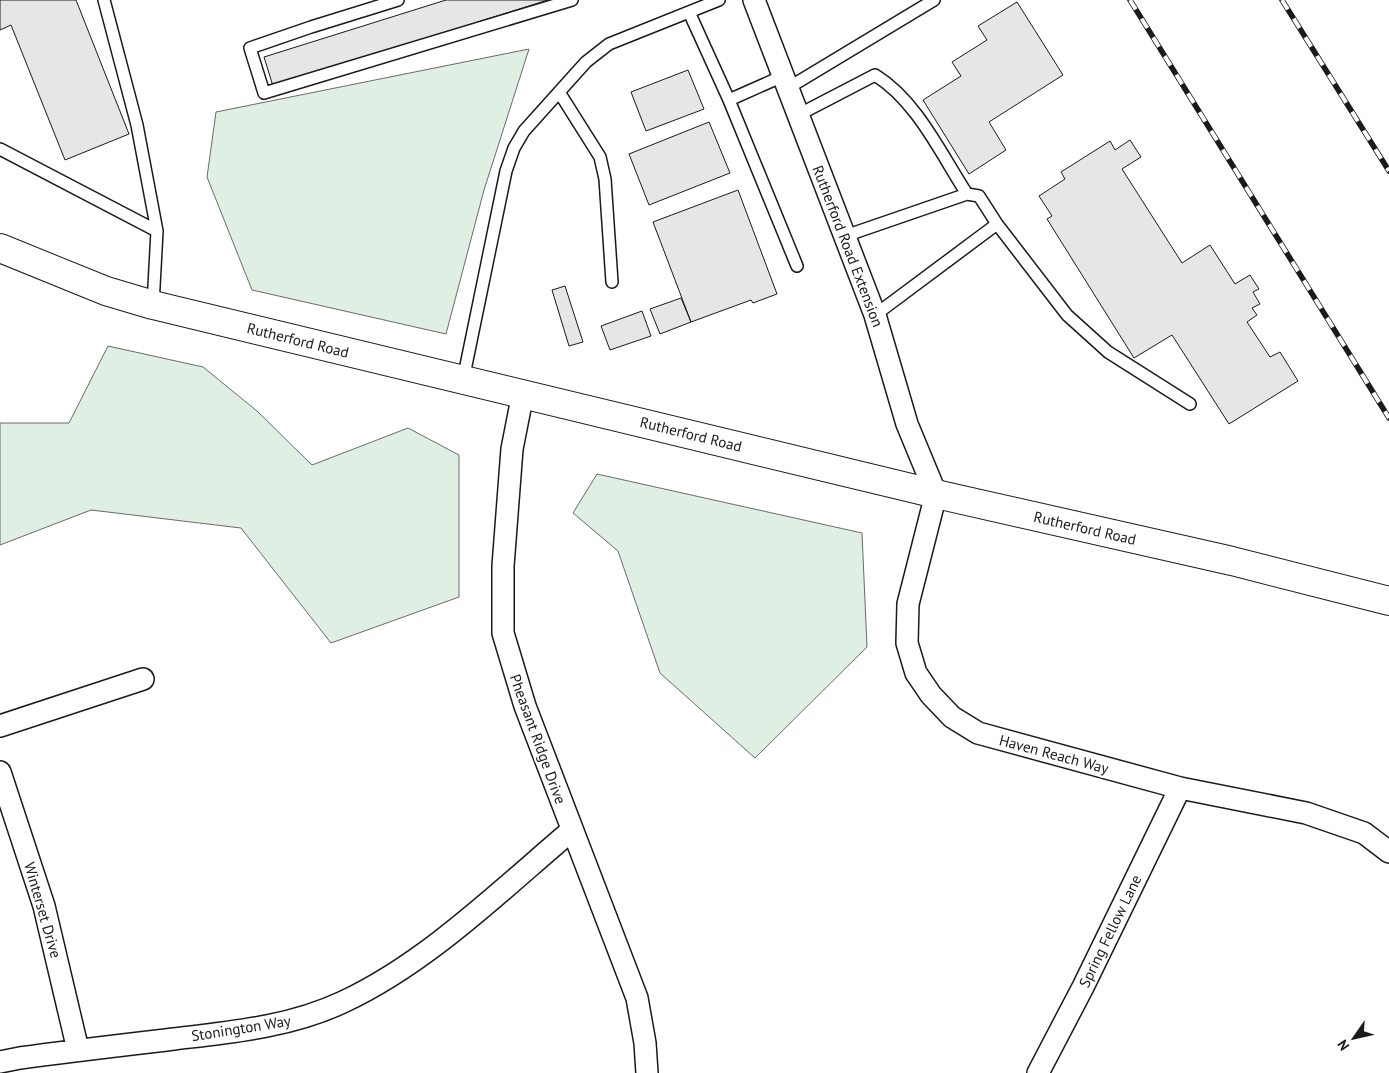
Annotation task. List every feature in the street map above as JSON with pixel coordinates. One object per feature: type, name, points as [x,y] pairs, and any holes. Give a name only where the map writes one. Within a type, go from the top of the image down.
[{"type":"street","name":"Rutherford Road Extension","points":[[754,0],[875,315],[907,424],[936,494]]},
{"type":"street","name":"Rutherford Road","points":[[0,248],[106,291],[154,304],[936,494],[1232,561],[1379,598]]},
{"type":"street","name":"Pheasant Ridge Drive","points":[[523,393],[511,468],[503,566],[504,633],[525,706],[637,998],[645,1043],[647,1073]]},
{"type":"street","name":"Haven Reach Way","points":[[936,494],[908,604],[907,643],[916,673],[931,695],[952,717],[978,733],[1180,788],[1306,813],[1364,833],[1389,852]]},
{"type":"street","points":[[0,726],[143,679]]},
{"type":"street","name":"Winterset Drive","points":[[0,772],[44,906],[78,1050]]},
{"type":"street","name":"Spring Fellow Lane","points":[[1038,1073],[1083,987],[1180,788]]},
{"type":"street","name":"Stonington Way","points":[[0,1062],[78,1050],[252,1030],[297,1019],[342,1002],[388,978],[427,951],[572,830]]},
{"type":"lane","points":[[104,0],[137,124],[157,231],[154,304]]},
{"type":"lane","points":[[398,0],[311,26],[250,48],[264,93],[572,0]]},
{"type":"lane","points":[[463,380],[511,156],[524,131],[586,62],[609,44],[719,0]]},
{"type":"lane","points":[[729,100],[786,82],[934,0]]},
{"type":"lane","points":[[689,12],[729,100],[797,266]]},
{"type":"lane","points":[[798,115],[875,75],[892,86],[917,116],[967,194]]},
{"type":"lane","points":[[560,92],[600,157],[605,179],[612,282]]},
{"type":"lane","points":[[0,149],[157,231]]},
{"type":"lane","points":[[845,236],[967,194],[979,196],[996,224],[1067,315],[1108,352],[1190,404]]},
{"type":"lane","points":[[875,315],[996,224]]},
{"type":"green space","points":[[529,49],[484,190],[446,334],[252,290],[207,177],[216,112]]},
{"type":"green space","points":[[108,346],[203,367],[257,411],[312,465],[408,428],[459,455],[459,597],[331,643],[241,528],[91,510],[0,545],[0,423],[69,423]]},
{"type":"green space","points":[[597,474],[862,533],[867,647],[755,758],[660,673],[618,551],[573,513]]},
{"type":"building","points":[[0,0],[76,0],[129,134],[65,160],[11,25],[0,30]]},
{"type":"building","points":[[446,0],[548,0],[273,86],[264,57]]},
{"type":"building","points":[[1017,2],[1063,75],[989,122],[1006,150],[969,174],[923,100],[961,76],[952,62],[987,40],[978,26]]},
{"type":"building","points":[[688,70],[704,109],[646,131],[631,92]]},
{"type":"building","points":[[709,122],[730,173],[649,205],[629,154]]},
{"type":"building","points":[[1130,140],[1141,157],[1122,169],[1182,263],[1210,245],[1235,284],[1250,275],[1259,289],[1253,292],[1260,304],[1252,308],[1257,315],[1247,322],[1270,357],[1280,352],[1298,381],[1229,424],[1172,335],[1134,358],[1047,219],[1052,216],[1039,196],[1065,179],[1061,172],[1110,141],[1115,150]]},
{"type":"building","points":[[738,190],[777,294],[753,303],[751,300],[691,322],[653,222]]},
{"type":"building","points":[[565,286],[583,342],[569,346],[552,290]]},
{"type":"building","points":[[681,298],[691,322],[660,334],[650,309]]},
{"type":"building","points":[[642,311],[651,336],[610,350],[601,326]]},
{"type":"railway","points":[[1130,0],[1389,418]]},
{"type":"railway","points":[[1282,0],[1389,171]]}]
